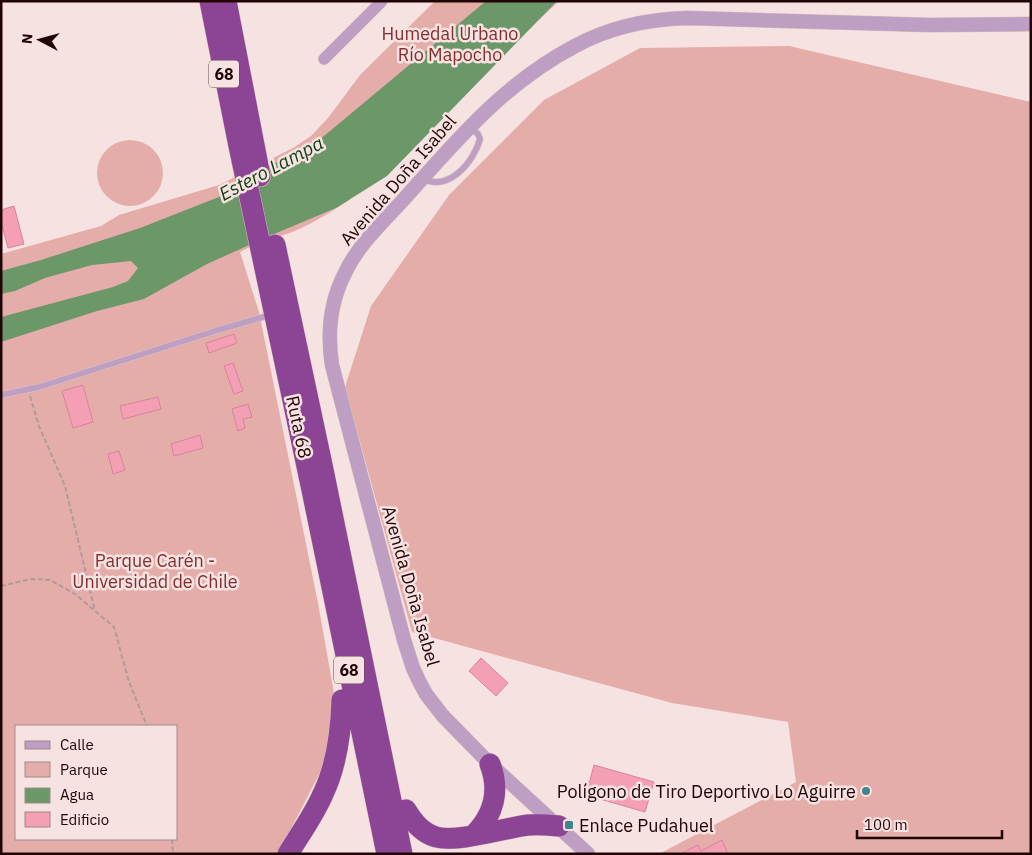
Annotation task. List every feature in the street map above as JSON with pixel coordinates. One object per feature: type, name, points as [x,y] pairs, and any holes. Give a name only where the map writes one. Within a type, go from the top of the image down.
[{"type":"highway","name":"Ruta 68","points":[[210,1],[246,144],[267,246],[348,588],[402,854]]},
{"type":"highway","name":"Ruta 68","points":[[226,1],[246,144]]},
{"type":"highway","name":"Ruta 68","points":[[267,246],[274,314],[387,854]]},
{"type":"highway","points":[[311,485],[320,580],[373,854]]},
{"type":"highway","points":[[348,588],[378,685],[414,854]]},
{"type":"highway","points":[[288,854],[318,805],[331,774],[340,732],[342,700]]},
{"type":"highway","points":[[474,835],[486,821],[493,804],[495,780],[490,764]]},
{"type":"highway","points":[[406,810],[418,827],[432,836],[450,839],[530,825],[559,826]]},
{"type":"street","points":[[324,59],[382,1]]},
{"type":"street","name":"Avenida Doña Isabel","points":[[588,854],[490,764],[434,705],[413,668],[347,424],[330,353],[331,313],[345,272],[360,248],[469,126],[510,90],[559,55],[608,32],[651,21],[688,18],[921,24],[1031,24]]},
{"type":"lane","points":[[422,178],[430,182],[442,181],[450,178],[466,166],[478,150],[480,139],[478,134],[469,126]]},
{"type":"lane","points":[[1,395],[28,390],[274,314]]},
{"type":"path","points":[[28,390],[39,426],[65,486],[95,611]]},
{"type":"path","points":[[1,586],[31,579],[50,580],[75,594],[114,627],[129,682],[147,725]]},
{"type":"path","points":[[172,840],[173,854]]},
{"type":"green space","name":"Parque Carén - Universidad de Chile","points":[[435,1],[559,1],[348,201],[306,226],[240,252],[259,312],[318,603],[334,693],[327,759],[278,854],[1,854],[1,254],[101,226],[119,215],[219,185],[293,148],[311,136],[328,118],[360,75]]},
{"type":"green space","points":[[789,46],[1031,102],[1031,854],[659,854],[796,782],[788,722],[672,703],[412,632],[345,387],[371,306],[449,195],[544,100],[640,48]]},
{"type":"green space","points":[[130,140],[143,142],[153,150],[161,160],[163,173],[161,186],[153,196],[143,204],[130,206],[117,204],[107,196],[99,186],[97,173],[99,160],[107,150],[117,142]]},
{"type":"water","name":"Humedal Urbano Río Mapocho","points":[[486,1],[557,1],[387,176],[336,208],[207,264],[144,299],[97,311],[1,342],[1,317],[113,287],[128,281],[138,268],[131,261],[92,265],[45,278],[15,291],[1,294],[1,271],[140,228],[229,193],[255,174],[324,136]]},
{"type":"building","points":[[14,206],[24,244],[8,248],[1,222],[1,210]]},
{"type":"building","points":[[234,334],[237,343],[209,353],[206,343]]},
{"type":"building","points":[[233,363],[243,391],[234,394],[224,366]]},
{"type":"building","points":[[83,385],[93,422],[73,428],[62,391]]},
{"type":"building","points":[[158,397],[161,409],[123,419],[120,406]]},
{"type":"building","points":[[248,404],[252,417],[243,419],[245,428],[238,431],[232,409]]},
{"type":"building","points":[[200,435],[203,448],[174,456],[171,444]]},
{"type":"building","points":[[119,451],[125,470],[113,474],[108,454]]},
{"type":"building","points":[[481,658],[508,683],[496,696],[469,671]]},
{"type":"building","points":[[594,765],[654,782],[645,812],[586,795]]},
{"type":"building","points":[[722,840],[728,854],[680,854],[698,845],[701,851]]},
{"type":"place","name":"Polígono de Tiro Deportivo Lo Aguirre","points":[[866,791]]},
{"type":"place","name":"Enlace Pudahuel","points":[[569,825]]},
{"type":"water label","name":"Estero Lampa","points":[[271,168]]}]
